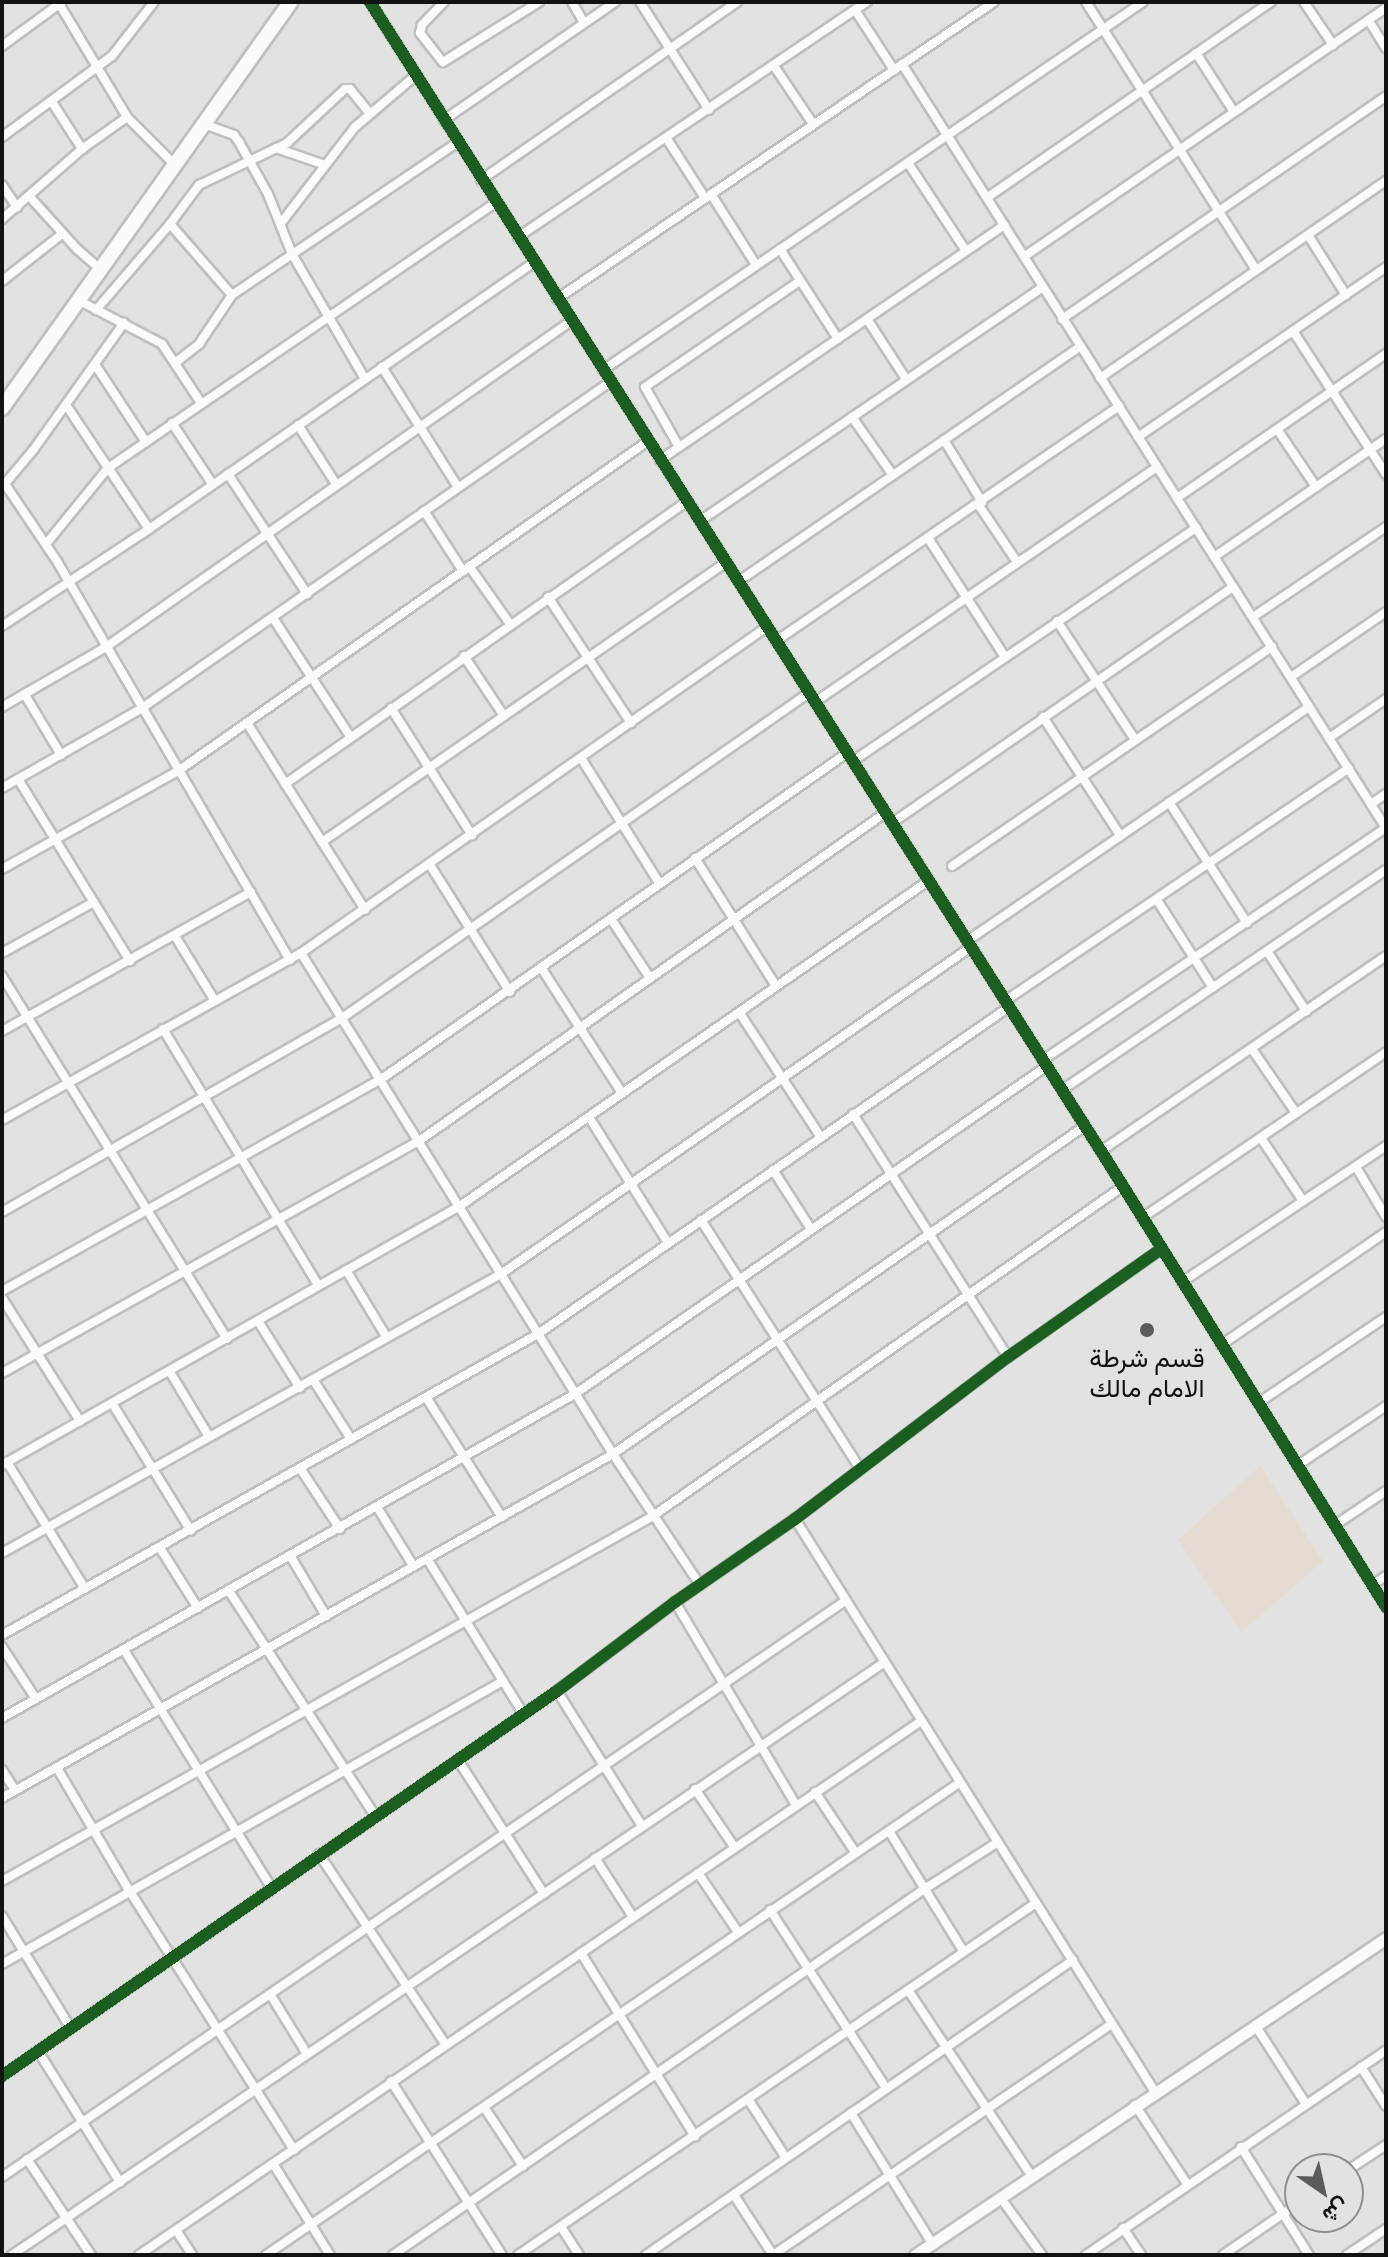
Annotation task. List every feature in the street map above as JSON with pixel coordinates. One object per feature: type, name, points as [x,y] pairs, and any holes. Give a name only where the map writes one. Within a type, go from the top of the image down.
[{"type":"highway","points":[[2,408],[290,2]]},
{"type":"street","points":[[2,137],[99,68],[126,42],[154,2]]},
{"type":"street","points":[[370,2],[1101,1151],[1386,1607]]},
{"type":"street","points":[[444,2],[422,25],[420,33],[443,62],[539,2]]},
{"type":"street","points":[[572,2],[584,23]]},
{"type":"street","points":[[444,120],[615,2]]},
{"type":"street","points":[[640,2],[709,110]]},
{"type":"street","points":[[481,180],[737,2]]},
{"type":"street","points":[[557,299],[994,2]]},
{"type":"street","points":[[1086,2],[1256,270]]},
{"type":"street","points":[[603,370],[1143,2]]},
{"type":"street","points":[[988,197],[1271,2]]},
{"type":"street","points":[[1304,2],[1333,45]]},
{"type":"street","points":[[2,46],[60,3],[127,117],[175,165]]},
{"type":"street","points":[[2,1718],[575,1394],[1195,958],[1386,828],[1062,319],[988,197],[949,136],[898,67],[861,5],[518,237]]},
{"type":"street","points":[[1025,256],[1386,8]]},
{"type":"street","points":[[1369,21],[1386,48]]},
{"type":"street","points":[[1196,53],[1234,112]]},
{"type":"street","points":[[774,66],[813,124]]},
{"type":"street","points":[[281,223],[325,165],[370,114],[415,76]]},
{"type":"street","points":[[96,310],[170,224],[199,185],[298,135],[345,89],[350,89],[370,114]]},
{"type":"street","points":[[1062,319],[1386,96]]},
{"type":"street","points":[[52,102],[82,149]]},
{"type":"street","points":[[2,219],[82,149],[127,117]]},
{"type":"street","points":[[204,124],[234,135],[250,160],[281,223],[292,254],[327,319],[365,379]]},
{"type":"street","points":[[667,139],[756,265]]},
{"type":"street","points":[[175,363],[199,344],[232,295],[458,142]]},
{"type":"street","points":[[276,148],[325,165]]},
{"type":"street","points":[[908,163],[966,251]]},
{"type":"street","points":[[1100,378],[1386,181]]},
{"type":"street","points":[[2,185],[17,207]]},
{"type":"street","points":[[30,197],[62,234],[100,269]]},
{"type":"street","points":[[46,544],[108,468],[496,202]]},
{"type":"street","points":[[170,224],[232,295]]},
{"type":"street","points":[[660,460],[1005,225]]},
{"type":"street","points":[[2,281],[62,234]]},
{"type":"street","points":[[1308,235],[1346,295]]},
{"type":"street","points":[[780,249],[838,339]]},
{"type":"street","points":[[2,626],[149,529],[534,262]]},
{"type":"street","points":[[1138,437],[1386,267]]},
{"type":"street","points":[[679,447],[645,387],[800,281]]},
{"type":"street","points":[[700,521],[1043,287]]},
{"type":"street","points":[[78,300],[155,339],[201,403]]},
{"type":"street","points":[[867,319],[906,379]]},
{"type":"street","points":[[3,703],[25,695],[106,647],[571,321]]},
{"type":"street","points":[[124,323],[96,366],[4,486],[46,544],[290,960]]},
{"type":"street","points":[[1293,331],[1386,474]]},
{"type":"street","points":[[739,581],[1080,347]]},
{"type":"street","points":[[1177,498],[1385,357]]},
{"type":"street","points":[[96,366],[146,442]]},
{"type":"street","points":[[382,367],[458,487]]},
{"type":"street","points":[[2,788],[142,708],[610,382]]},
{"type":"street","points":[[66,405],[149,529]]},
{"type":"street","points":[[776,641],[1119,406]]},
{"type":"street","points":[[852,417],[892,474]]},
{"type":"street","points":[[172,423],[213,485]]},
{"type":"street","points":[[298,425],[336,484]]},
{"type":"street","points":[[1277,429],[1316,487]]},
{"type":"street","points":[[1214,557],[1386,439]]},
{"type":"street","points":[[944,440],[1017,562]]},
{"type":"street","points":[[2,869],[178,771],[648,441]]},
{"type":"street","points":[[815,702],[1157,467]]},
{"type":"street","points":[[228,474],[307,594]]},
{"type":"street","points":[[285,784],[687,501]]},
{"type":"street","points":[[424,511],[510,624]]},
{"type":"street","points":[[1253,617],[1386,527]]},
{"type":"street","points":[[853,761],[1196,528]]},
{"type":"street","points":[[928,538],[1005,657]]},
{"type":"street","points":[[322,842],[726,562]]},
{"type":"street","points":[[892,823],[1233,587]]},
{"type":"street","points":[[548,597],[631,723]]},
{"type":"street","points":[[1291,677],[1386,612]]},
{"type":"street","points":[[273,618],[350,736]]},
{"type":"street","points":[[1057,621],[1134,738]]},
{"type":"street","points":[[2,1120],[301,953],[767,627]]},
{"type":"street","points":[[952,866],[1134,738],[1272,647]]},
{"type":"street","points":[[464,656],[504,716]]},
{"type":"street","points":[[2,1212],[342,1018],[809,693]]},
{"type":"street","points":[[25,695],[61,755]]},
{"type":"street","points":[[1329,738],[1386,699]]},
{"type":"street","points":[[2,1553],[208,1435],[314,1381],[501,1274],[1120,835],[1309,707]]},
{"type":"street","points":[[391,708],[472,835]]},
{"type":"street","points":[[1043,717],[1120,835]]},
{"type":"street","points":[[247,723],[365,910]]},
{"type":"street","points":[[2,1291],[150,1212],[380,1080],[510,992],[659,883],[847,753]]},
{"type":"street","points":[[581,758],[659,883]]},
{"type":"street","points":[[2,1635],[538,1334],[1349,768]]},
{"type":"street","points":[[18,779],[130,961]]},
{"type":"street","points":[[1371,804],[1386,794]]},
{"type":"street","points":[[1169,802],[1247,923]]},
{"type":"street","points":[[2,1373],[419,1141],[885,813]]},
{"type":"street","points":[[695,858],[776,986]]},
{"type":"street","points":[[430,865],[510,992]]},
{"type":"street","points":[[1062,1090],[1386,870]]},
{"type":"street","points":[[85,1589],[4,1464],[460,1206],[928,881]]},
{"type":"street","points":[[2,1031],[251,892]]},
{"type":"street","points":[[1157,900],[1213,988]]},
{"type":"street","points":[[2,953],[94,902]]},
{"type":"street","points":[[611,919],[650,978]]},
{"type":"street","points":[[175,936],[215,1001]]},
{"type":"street","points":[[1267,951],[1306,1011]]},
{"type":"street","points":[[301,953],[575,1394],[700,1585]]},
{"type":"street","points":[[1101,1151],[1386,956]]},
{"type":"street","points":[[542,969],[622,1093]]},
{"type":"street","points":[[2,976],[227,1339]]},
{"type":"street","points":[[739,1012],[820,1136]]},
{"type":"street","points":[[163,1029],[318,1285]]},
{"type":"street","points":[[1252,1049],[1296,1113]]},
{"type":"street","points":[[1142,1218],[1386,1052]]},
{"type":"street","points":[[853,1114],[1008,1357]]},
{"type":"street","points":[[589,1117],[668,1243]]},
{"type":"street","points":[[2,1798],[613,1454],[1085,1126]]},
{"type":"street","points":[[1261,1138],[1303,1201]]},
{"type":"street","points":[[1182,1282],[1386,1146]]},
{"type":"street","points":[[1356,1167],[1386,1217]]},
{"type":"street","points":[[773,1170],[811,1229]]},
{"type":"street","points":[[2,1881],[653,1516],[817,1398],[1122,1187]]},
{"type":"street","points":[[701,1220],[860,1469]]},
{"type":"street","points":[[1221,1345],[1386,1232]]},
{"type":"street","points":[[2,2076],[171,1955],[557,1691],[675,1602],[795,1519],[1008,1357],[1161,1249]]},
{"type":"street","points":[[346,1270],[387,1338]]},
{"type":"street","points":[[2,1298],[80,1421]]},
{"type":"street","points":[[1258,1403],[1386,1317]]},
{"type":"street","points":[[258,1321],[300,1388]]},
{"type":"street","points":[[170,1372],[208,1435]]},
{"type":"street","points":[[314,1381],[351,1439]]},
{"type":"street","points":[[426,1397],[502,1517]]},
{"type":"street","points":[[112,1403],[191,1531]]},
{"type":"street","points":[[1298,1465],[1386,1406]]},
{"type":"street","points":[[300,1468],[340,1529]]},
{"type":"street","points":[[1335,1525],[1386,1491]]},
{"type":"street","points":[[377,1507],[414,1567]]},
{"type":"street","points":[[795,1519],[1155,2092]]},
{"type":"street","points":[[160,1548],[198,1608]]},
{"type":"street","points":[[291,1557],[326,1616]]},
{"type":"street","points":[[428,1560],[524,1714]]},
{"type":"street","points":[[1372,1585],[1386,1576]]},
{"type":"street","points":[[229,1591],[375,1816]]},
{"type":"street","points":[[2,2177],[845,1601]]},
{"type":"street","points":[[675,1602],[796,1805]]},
{"type":"street","points":[[2,1647],[36,1699]]},
{"type":"street","points":[[124,1650],[271,1887]]},
{"type":"street","points":[[12,2255],[885,1662]]},
{"type":"street","points":[[2,1964],[503,1681]]},
{"type":"street","points":[[557,1691],[642,1826]]},
{"type":"street","points":[[139,2255],[921,1721]]},
{"type":"street","points":[[458,1760],[544,1894]]},
{"type":"street","points":[[57,1768],[129,1890],[294,2150]]},
{"type":"street","points":[[2,1770],[15,1790]]},
{"type":"street","points":[[266,2255],[959,1783]]},
{"type":"street","points":[[695,1789],[735,1848]]},
{"type":"street","points":[[815,1792],[855,1852]]},
{"type":"street","points":[[889,1831],[963,1951]]},
{"type":"street","points":[[393,2255],[926,1888],[998,1842]]},
{"type":"street","points":[[319,1854],[445,2044]]},
{"type":"street","points":[[595,1858],[633,1917]]},
{"type":"street","points":[[698,1873],[738,1932]]},
{"type":"street","points":[[518,2255],[1036,1903]]},
{"type":"street","points":[[770,1910],[886,2088]]},
{"type":"street","points":[[2,1916],[70,2027]]},
{"type":"street","points":[[915,2255],[1386,1938]]},
{"type":"street","points":[[581,1953],[695,2136]]},
{"type":"street","points":[[646,2255],[1073,1960]]},
{"type":"street","points":[[908,1990],[1031,2175]]},
{"type":"street","points":[[270,1994],[307,2054]]},
{"type":"street","points":[[734,2195],[773,2255],[1112,2024]]},
{"type":"street","points":[[1255,2025],[1306,2104]]},
{"type":"street","points":[[1086,2255],[1386,2050]]},
{"type":"street","points":[[38,2051],[120,2182]]},
{"type":"street","points":[[1361,2067],[1386,2106]]},
{"type":"street","points":[[391,2081],[502,2255]]},
{"type":"street","points":[[748,2099],[786,2158]]},
{"type":"street","points":[[1135,2105],[1187,2184]]},
{"type":"street","points":[[484,2107],[523,2166]]},
{"type":"street","points":[[851,2113],[932,2243]]},
{"type":"street","points":[[1364,2159],[1386,2145]]},
{"type":"street","points":[[1241,2147],[1309,2255]]},
{"type":"street","points":[[27,2159],[91,2255]]},
{"type":"street","points":[[274,2165],[330,2255]]},
{"type":"street","points":[[1000,2197],[1042,2255]]},
{"type":"street","points":[[1223,2255],[1282,2213]]},
{"type":"street","points":[[561,2227],[579,2255]]},
{"type":"street","points":[[1123,2228],[1141,2255]]},
{"type":"street","points":[[1347,2255],[1386,2229]]},
{"type":"street","points":[[176,2230],[192,2255]]},
{"type":"shaded area","points":[[1260,1466],[1323,1561],[1241,1632],[1178,1540]]},
{"type":"cycle path","points":[[370,2],[1101,1151],[1386,1607]]},
{"type":"cycle path","points":[[2,2076],[557,1691],[675,1602],[795,1519],[1008,1357],[1161,1249]]},
{"type":"place","name":"قسم شرطة الامام مالك","points":[[1147,1330]]}]
